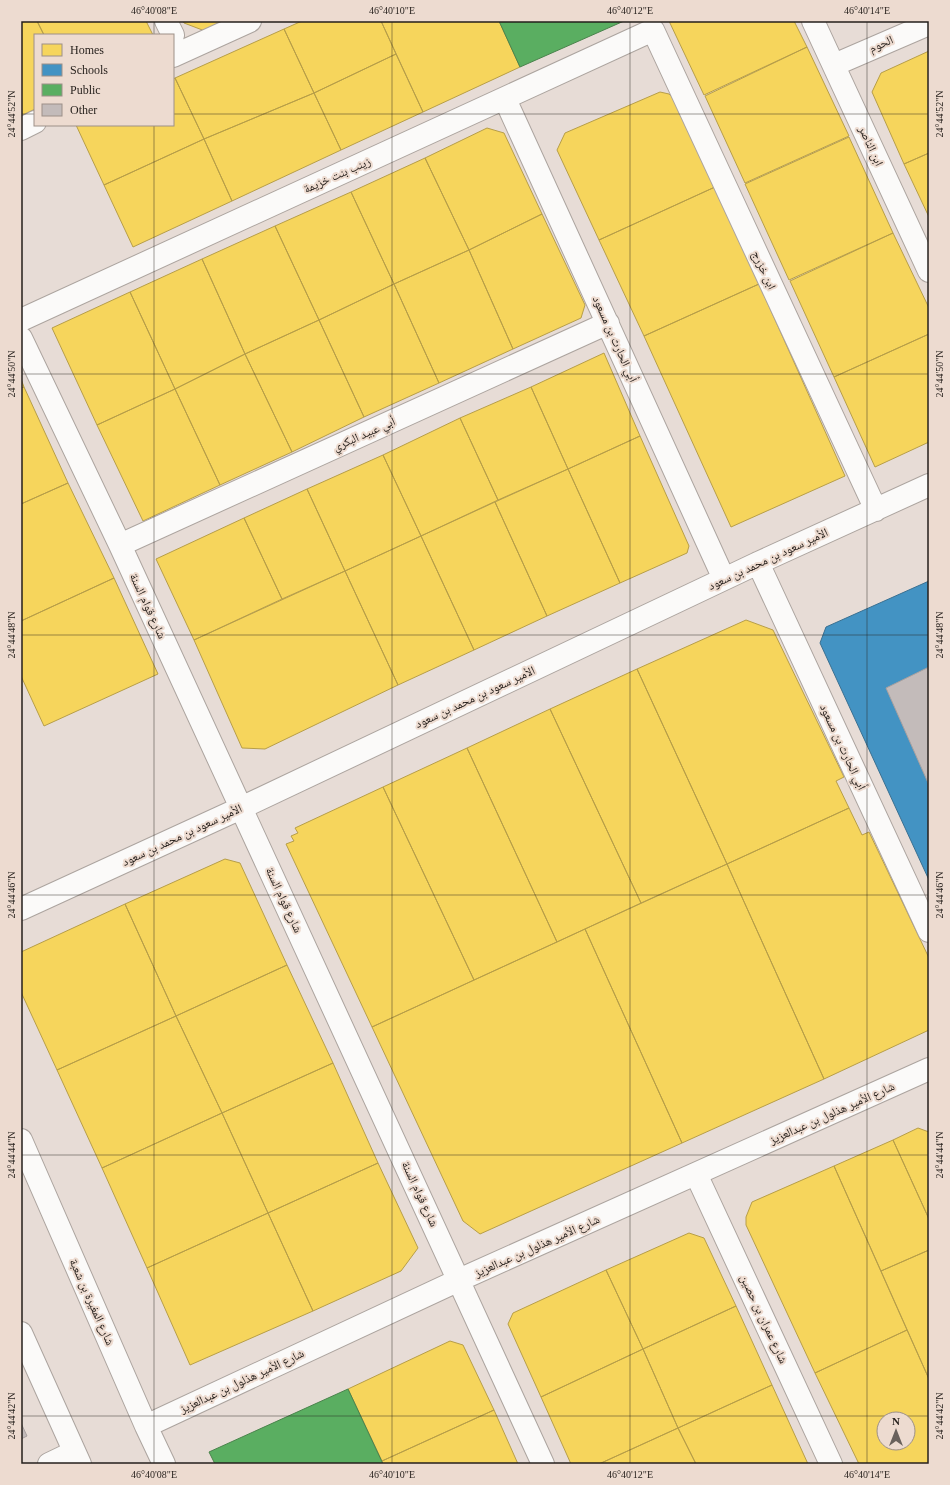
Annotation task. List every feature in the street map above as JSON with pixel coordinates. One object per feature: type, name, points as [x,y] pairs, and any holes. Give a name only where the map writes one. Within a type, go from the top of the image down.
[{"type":"street","points":[[166,21],[171,34]]},
{"type":"street","points":[[175,45],[250,21]]},
{"type":"street","name":"ابن الناصر","points":[[813,21],[929,271]]},
{"type":"street","name":"الحوم","points":[[834,65],[929,24]]},
{"type":"street","name":"زينب بنت خزيمة","points":[[21,320],[506,99],[653,30]]},
{"type":"street","name":"ابن خزرج","points":[[653,30],[876,510]]},
{"type":"street","name":"أبي الحارث بن مسعود","points":[[506,99],[724,579]]},
{"type":"street","points":[[21,129],[34,122]]},
{"type":"street","name":"أبي عبيد البكري","points":[[120,545],[608,323]]},
{"type":"street","name":"شارع قوام السنة","points":[[21,338],[120,545],[543,1464]]},
{"type":"street","name":"الأمير سعود بن محمد بن سعود","points":[[21,908],[241,808],[758,563],[929,485]]},
{"type":"street","name":"أبي الحارث بن مسعود","points":[[758,563],[929,932]]},
{"type":"street","name":"شارع الأمير هذلول بن عبدالعزيز","points":[[146,1426],[459,1280],[929,1069]]},
{"type":"street","name":"شارع المغيرة بن شعبة","points":[[21,1140],[164,1464]]},
{"type":"street","name":"شارع عمران بن حصين","points":[[696,1174],[831,1464]]},
{"type":"street","points":[[21,1333],[77,1458],[49,1464]]},
{"type":"building: Homes","points":[[25,21],[37,21],[44,34],[34,34],[34,110],[21,116],[21,23]]},
{"type":"building: Homes","points":[[37,21],[146,21],[152,34],[44,34]]},
{"type":"building: Homes","points":[[183,21],[226,21],[205,31],[184,23]]},
{"type":"building: Homes","points":[[302,21],[381,21],[396,54],[314,93],[284,29]]},
{"type":"building: Homes","points":[[381,21],[499,21],[520,67],[423,112]]},
{"type":"building: Homes","points":[[669,21],[794,21],[807,47],[704,95]]},
{"type":"building: Homes","points":[[284,29],[314,93],[204,139],[175,78]]},
{"type":"building: Homes","points":[[807,47],[849,136],[745,183],[705,96]]},
{"type":"building: Homes","points":[[929,51],[929,153],[904,164],[872,92],[881,73]]},
{"type":"building: Homes","points":[[396,54],[423,112],[341,150],[314,93]]},
{"type":"building: Homes","points":[[174,78],[204,139],[104,185],[76,126],[174,126]]},
{"type":"building: Homes","points":[[660,92],[669,94],[675,100],[715,187],[599,240],[557,150],[565,133]]},
{"type":"building: Homes","points":[[314,93],[341,150],[232,201],[204,139]]},
{"type":"building: Homes","points":[[487,128],[504,133],[542,214],[469,250],[425,158]]},
{"type":"building: Homes","points":[[849,137],[893,233],[789,280],[745,184]]},
{"type":"building: Homes","points":[[204,139],[232,201],[133,247],[104,185]]},
{"type":"building: Homes","points":[[929,153],[929,217],[904,164]]},
{"type":"building: Homes","points":[[425,158],[469,250],[394,284],[351,192]]},
{"type":"building: Homes","points":[[715,187],[759,284],[644,336],[599,240]]},
{"type":"building: Homes","points":[[351,192],[394,284],[319,320],[275,226]]},
{"type":"building: Homes","points":[[542,214],[585,305],[581,318],[513,349],[469,250]]},
{"type":"building: Homes","points":[[275,226],[319,320],[245,354],[202,259]]},
{"type":"building: Homes","points":[[893,233],[929,308],[929,334],[834,377],[790,281]]},
{"type":"building: Homes","points":[[469,250],[513,349],[439,383],[394,284]]},
{"type":"building: Homes","points":[[202,259],[245,354],[175,389],[130,292]]},
{"type":"building: Homes","points":[[394,284],[439,383],[364,417],[319,320]]},
{"type":"building: Homes","points":[[759,284],[845,476],[731,527],[644,336]]},
{"type":"building: Homes","points":[[130,292],[175,389],[97,425],[52,328]]},
{"type":"building: Homes","points":[[319,320],[364,417],[292,452],[245,354]]},
{"type":"building: Homes","points":[[929,334],[929,442],[875,467],[834,377]]},
{"type":"building: Homes","points":[[604,353],[640,436],[568,469],[531,387]]},
{"type":"building: Homes","points":[[245,354],[292,452],[220,485],[175,389]]},
{"type":"building: Homes","points":[[21,379],[24,387],[21,388]]},
{"type":"building: Homes","points":[[24,387],[68,483],[21,504],[21,388]]},
{"type":"building: Homes","points":[[531,387],[568,469],[498,500],[460,418]]},
{"type":"building: Homes","points":[[175,389],[220,485],[143,521],[97,425]]},
{"type":"building: Homes","points":[[460,418],[498,500],[421,536],[383,455]]},
{"type":"building: Homes","points":[[640,436],[689,546],[687,553],[620,583],[568,469]]},
{"type":"building: Homes","points":[[383,455],[421,536],[345,571],[307,489]]},
{"type":"building: Homes","points":[[568,469],[620,583],[547,616],[495,502]]},
{"type":"building: Homes","points":[[68,483],[114,578],[21,621],[21,504]]},
{"type":"building: Homes","points":[[307,489],[345,571],[282,599],[244,518]]},
{"type":"building: Homes","points":[[495,502],[547,616],[474,650],[421,536]]},
{"type":"building: Homes","points":[[244,518],[282,599],[194,640],[156,559]]},
{"type":"building: Homes","points":[[421,536],[474,650],[398,685],[345,571]]},
{"type":"building: Homes","points":[[345,571],[398,685],[265,749],[242,748],[194,640]]},
{"type":"building: Homes","points":[[114,578],[158,674],[44,726],[21,676],[21,621]]},
{"type":"building: Homes","points":[[746,620],[773,630],[844,777],[836,781],[849,808],[727,864],[637,669]]},
{"type":"building: Homes","points":[[637,669],[727,864],[641,903],[550,709]]},
{"type":"building: Homes","points":[[550,709],[641,903],[557,942],[467,748]]},
{"type":"building: Homes","points":[[467,748],[557,942],[474,980],[383,787]]},
{"type":"building: Homes","points":[[383,787],[474,980],[372,1027],[286,844],[294,841],[291,836],[298,833],[295,828]]},
{"type":"building: Homes","points":[[849,808],[862,835],[869,832],[929,958],[929,1030],[824,1079],[727,864]]},
{"type":"building: Homes","points":[[225,859],[240,863],[287,965],[176,1016],[125,904]]},
{"type":"building: Homes","points":[[727,864],[824,1079],[682,1143],[585,929]]},
{"type":"building: Homes","points":[[125,904],[176,1016],[57,1070],[21,992],[21,952]]},
{"type":"building: Homes","points":[[585,929],[682,1143],[480,1234],[463,1221],[372,1027]]},
{"type":"building: Homes","points":[[287,965],[333,1063],[222,1113],[176,1016]]},
{"type":"building: Homes","points":[[176,1016],[222,1113],[102,1168],[57,1070]]},
{"type":"building: Homes","points":[[333,1063],[378,1163],[268,1213],[222,1113]]},
{"type":"building: Homes","points":[[222,1113],[268,1213],[147,1268],[102,1168]]},
{"type":"building: Homes","points":[[918,1128],[929,1132],[929,1219],[893,1140]]},
{"type":"building: Homes","points":[[893,1140],[929,1219],[929,1250],[881,1271],[834,1166]]},
{"type":"building: Homes","points":[[378,1163],[418,1248],[401,1271],[313,1311],[268,1213]]},
{"type":"building: Homes","points":[[834,1166],[907,1330],[815,1373],[746,1225],[746,1217],[752,1202]]},
{"type":"building: Homes","points":[[268,1213],[313,1311],[190,1365],[147,1268]]},
{"type":"building: Homes","points":[[689,1233],[704,1238],[736,1306],[643,1349],[606,1270]]},
{"type":"building: Homes","points":[[929,1250],[929,1379],[881,1271]]},
{"type":"building: Homes","points":[[606,1270],[643,1349],[541,1397],[508,1324],[513,1313]]},
{"type":"building: Homes","points":[[736,1306],[772,1385],[678,1428],[643,1349]]},
{"type":"building: Homes","points":[[907,1330],[929,1379],[929,1464],[859,1464],[815,1373]]},
{"type":"building: Homes","points":[[450,1341],[463,1345],[494,1410],[382,1461],[348,1389]]},
{"type":"building: Homes","points":[[643,1349],[678,1428],[599,1464],[571,1464],[541,1397]]},
{"type":"building: Homes","points":[[772,1385],[808,1464],[696,1464],[678,1428]]},
{"type":"building: Homes","points":[[494,1410],[518,1464],[383,1464],[382,1461]]},
{"type":"building: Homes","points":[[678,1428],[696,1464],[599,1464]]},
{"type":"building: Schools","points":[[929,581],[929,880],[820,643],[826,627]]},
{"type":"building: Public","points":[[499,21],[624,21],[520,67]]},
{"type":"building: Public","points":[[348,1389],[383,1464],[215,1464],[209,1452]]},
{"type":"building: Other","points":[[929,667],[929,785],[886,688]]},
{"type":"building: Other","points":[[21,1423],[27,1436],[21,1439]]}]
